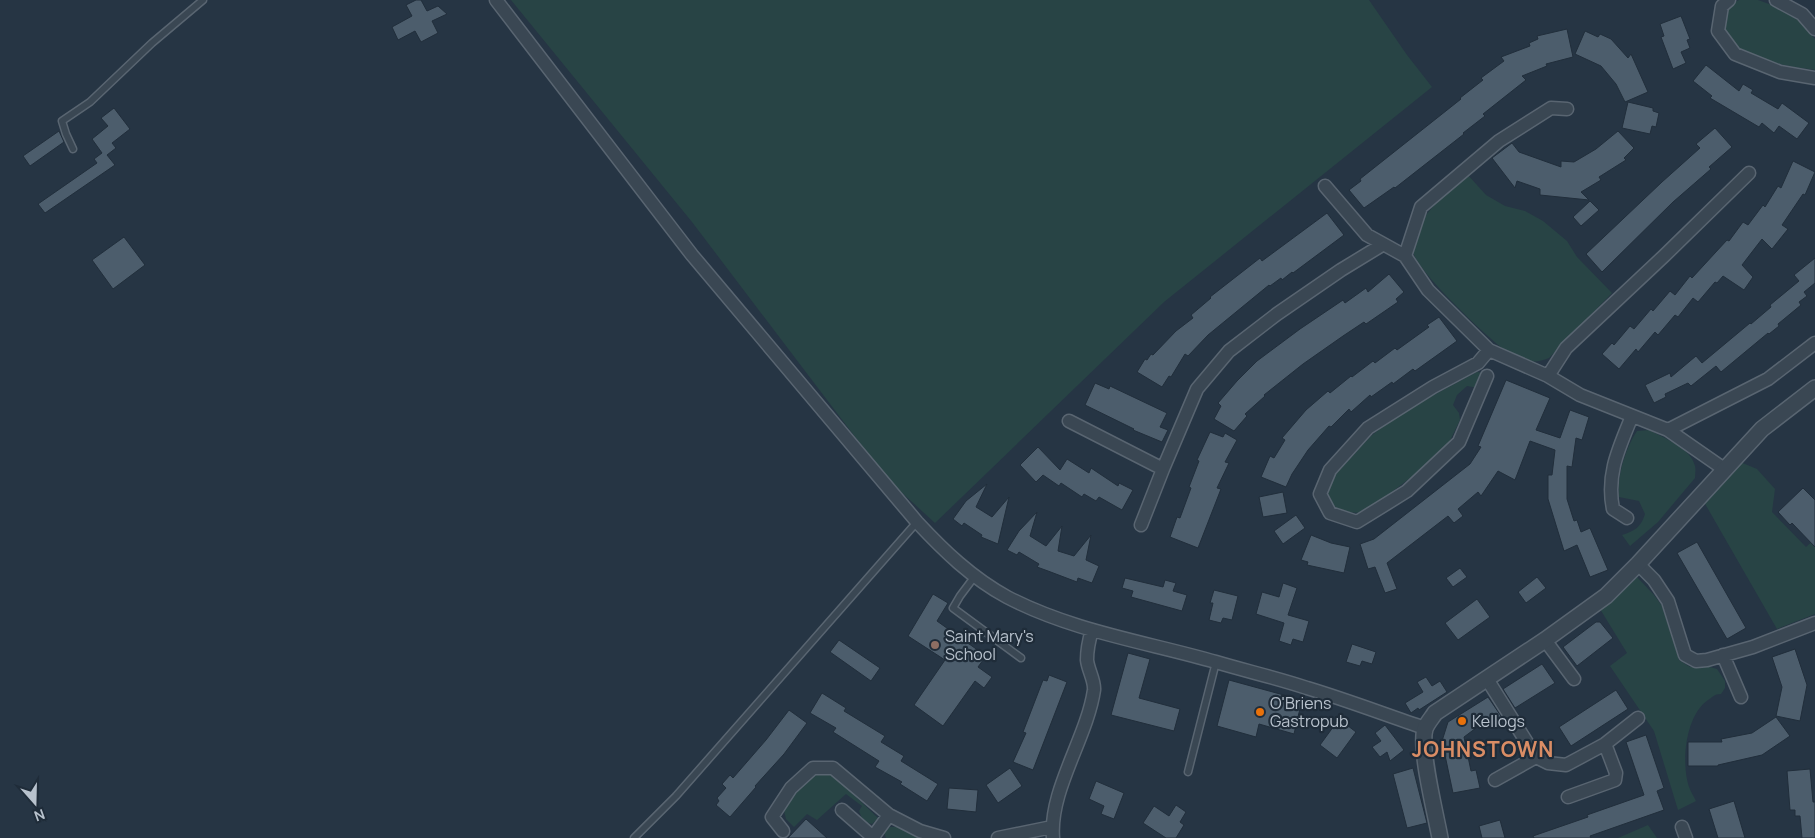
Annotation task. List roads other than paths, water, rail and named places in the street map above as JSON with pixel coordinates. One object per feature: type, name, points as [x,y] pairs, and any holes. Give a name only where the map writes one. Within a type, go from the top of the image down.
[{"type":"street","points":[[496,0],[692,255],[917,522],[947,554],[975,576],[1006,596],[1049,616],[1092,630],[1307,688],[1425,728]]},
{"type":"street","points":[[1730,0],[1722,6],[1718,31],[1735,54],[1780,72],[1815,78]]},
{"type":"street","points":[[1776,0],[1802,14],[1815,29]]},
{"type":"street","points":[[1405,256],[1421,207],[1500,141],[1551,108],[1567,109]]},
{"type":"street","points":[[1548,376],[1566,348],[1749,174]]},
{"type":"street","points":[[1325,186],[1367,235],[1405,256],[1428,290],[1489,350],[1548,376],[1580,394],[1668,430],[1724,470]]},
{"type":"street","points":[[1141,525],[1197,389],[1229,351],[1277,314],[1382,244]]},
{"type":"street","points":[[1668,430],[1768,379],[1815,344]]},
{"type":"street","points":[[1487,376],[1459,442],[1407,491],[1357,522],[1330,513],[1320,494],[1330,470],[1368,428],[1433,387],[1478,363],[1489,350]]},
{"type":"street","points":[[1440,838],[1424,755],[1423,739],[1425,728],[1435,713],[1545,640],[1606,596],[1638,564],[1762,429],[1815,388]]},
{"type":"street","points":[[1627,518],[1613,509],[1610,491],[1616,455],[1632,416]]},
{"type":"street","points":[[1069,421],[1163,469]]},
{"type":"street","points":[[1638,564],[1654,580],[1668,601],[1685,655],[1696,661],[1707,660],[1752,647],[1815,623]]},
{"type":"street","points":[[998,838],[1053,832],[1060,792],[1088,712],[1094,688],[1087,661],[1088,642],[1092,630]]},
{"type":"street","points":[[1545,640],[1574,679]]},
{"type":"street","points":[[1723,655],[1741,697]]},
{"type":"street","points":[[1487,679],[1536,757],[1548,763],[1566,765],[1605,744],[1638,718]]},
{"type":"street","points":[[1568,797],[1615,780],[1616,773],[1605,744]]},
{"type":"street","points":[[1496,780],[1536,757]]},
{"type":"street","points":[[783,831],[772,817],[791,788],[813,768],[833,768],[889,815],[920,831],[944,838]]},
{"type":"street","points":[[842,810],[874,838],[889,815]]},
{"type":"lane","points":[[73,149],[62,121],[90,102],[152,43],[204,0]]},
{"type":"lane","points":[[634,838],[683,788],[917,522]]},
{"type":"lane","points":[[975,576],[953,608],[1022,658]]},
{"type":"lane","points":[[1188,772],[1216,662]]},
{"type":"place","name":"Saint Mary's School","points":[[935,645]]},
{"type":"place","name":"O'Briens Gastropub","points":[[1260,712]]},
{"type":"place","name":"Kellogs","points":[[1462,721]]},
{"type":"district","name":"JOHNSTOWN","points":[[1483,750]]}]
